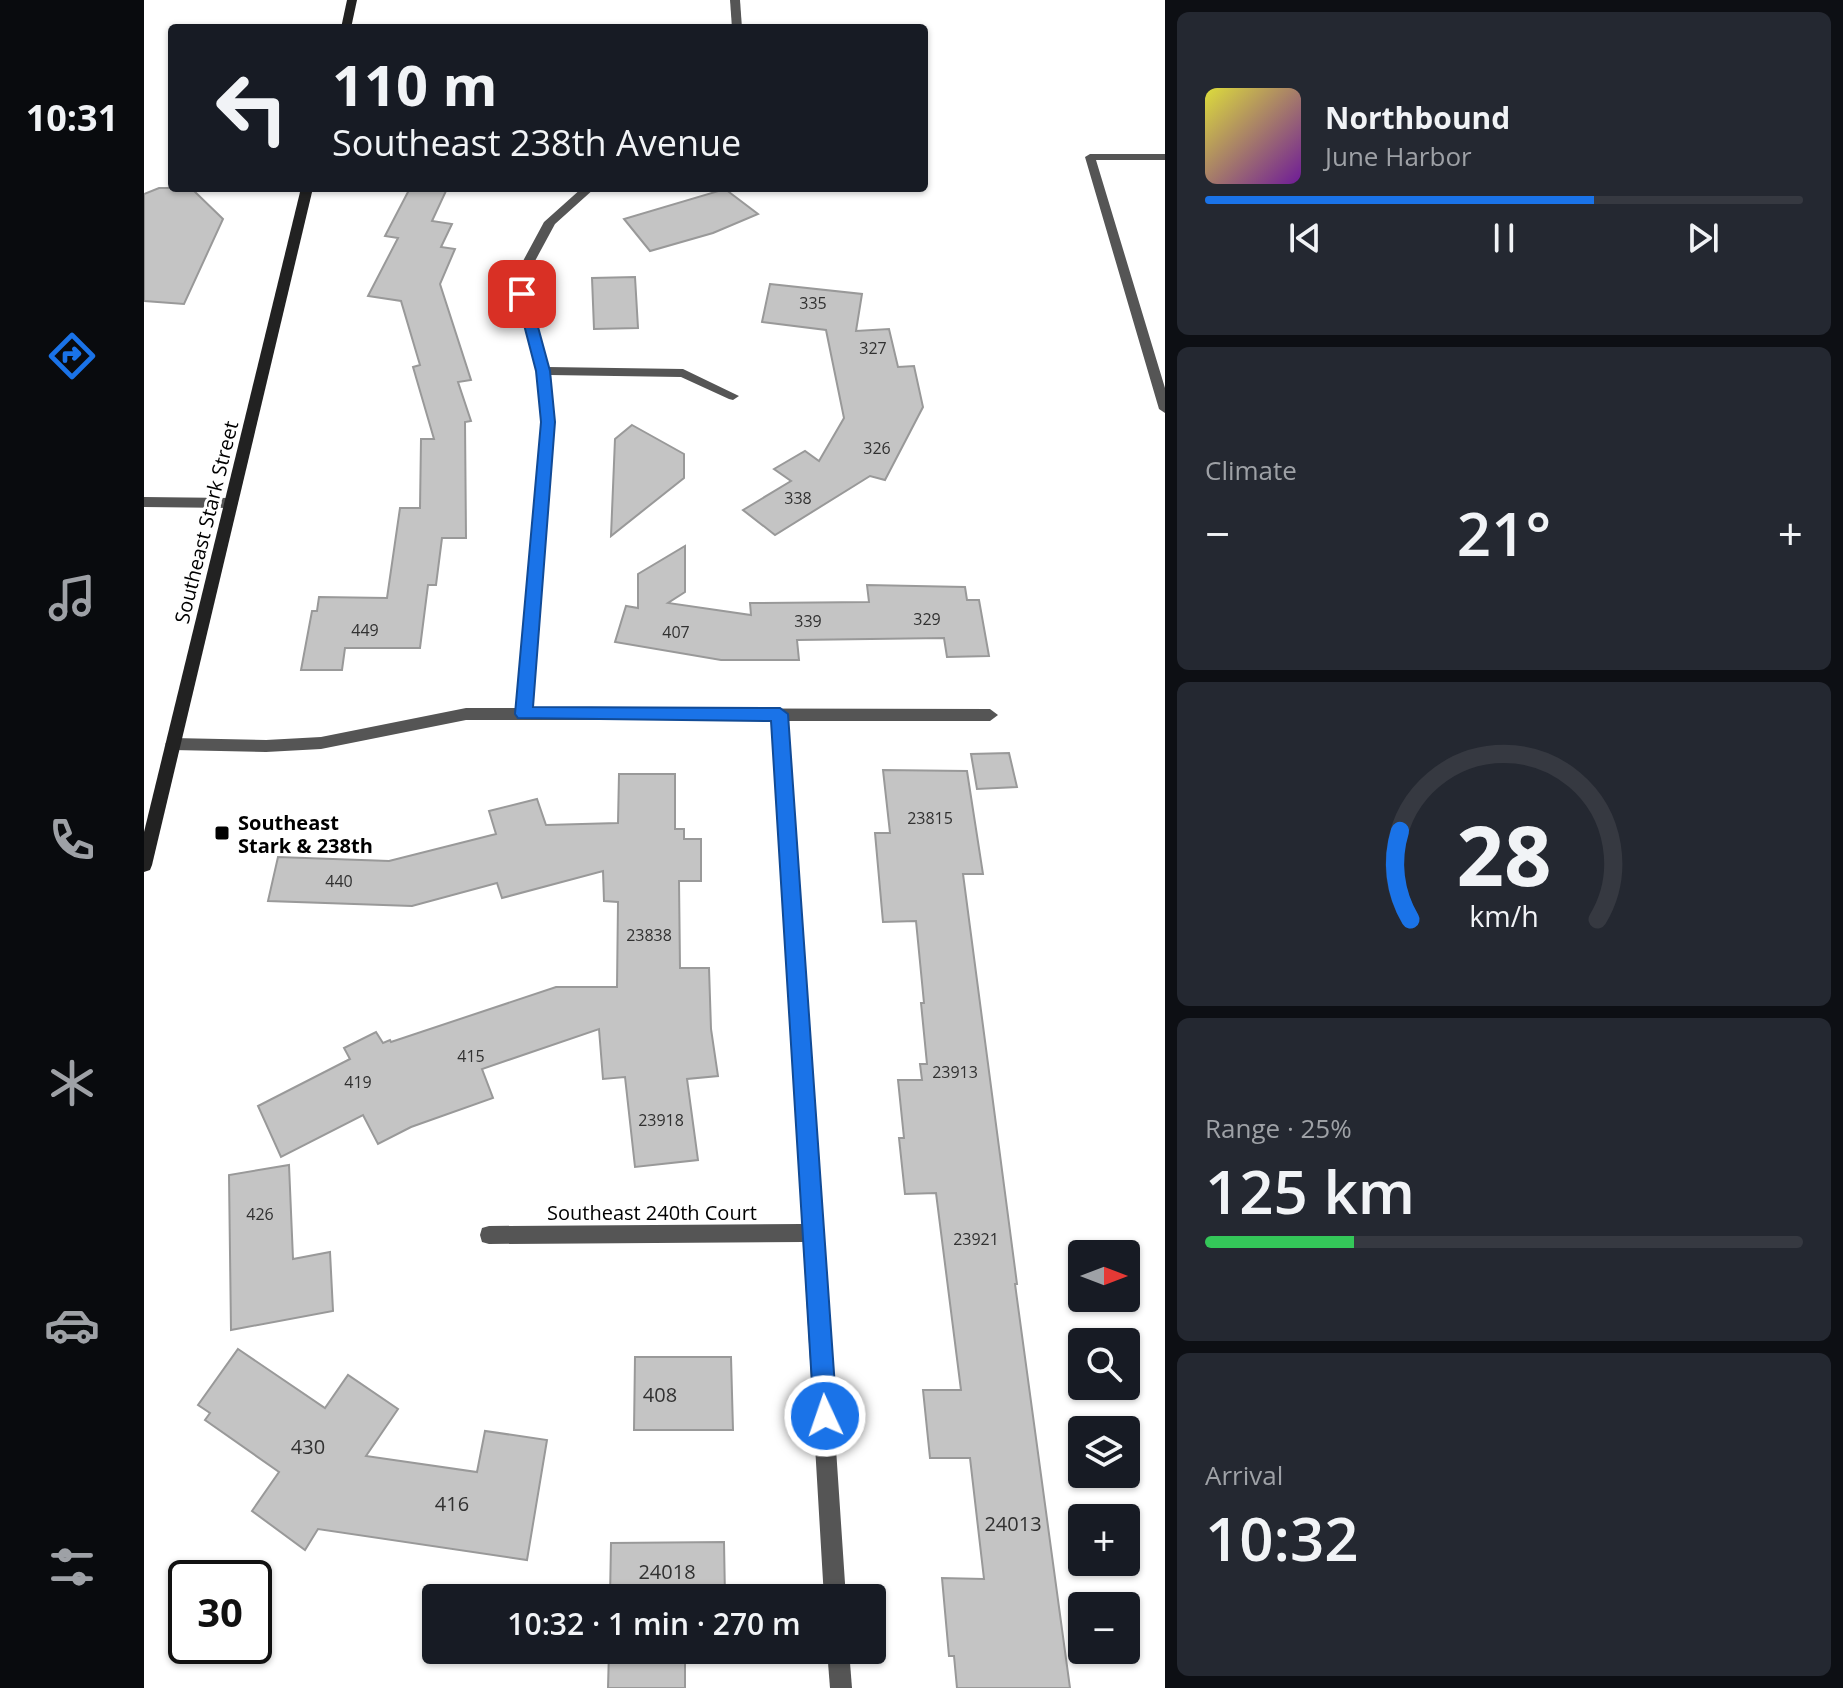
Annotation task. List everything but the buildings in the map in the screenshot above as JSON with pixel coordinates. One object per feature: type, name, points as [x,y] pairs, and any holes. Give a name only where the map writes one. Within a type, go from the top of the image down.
[{"type":"main road","points":[[347,24],[352,0]]},
{"type":"main road","name":"Southeast Stark Street","points":[[144,865],[306,192]]},
{"type":"street","points":[[735,0],[737,24]]},
{"type":"street","points":[[1165,157],[1090,157],[1165,409]]},
{"type":"street","points":[[524,714],[548,422],[543,371],[522,294],[529,261],[550,222],[584,192]]},
{"type":"street","points":[[543,371],[683,373],[733,396]]},
{"type":"street","points":[[144,502],[231,503]]},
{"type":"street","points":[[173,744],[319,743],[364,736],[423,720],[466,714],[990,715]]},
{"type":"street","points":[[780,714],[815,1233],[834,1584]]},
{"type":"street","name":"Southeast 240th Court","points":[[489,1235],[815,1233]]},
{"type":"street","points":[[839,1664],[841,1688]]},
{"type":"place","name":"Southeast Stark & 238th","points":[[222,833]]},
{"type":"route","points":[[522,294],[543,371],[548,422],[524,714],[780,714],[825,1416]]}]
